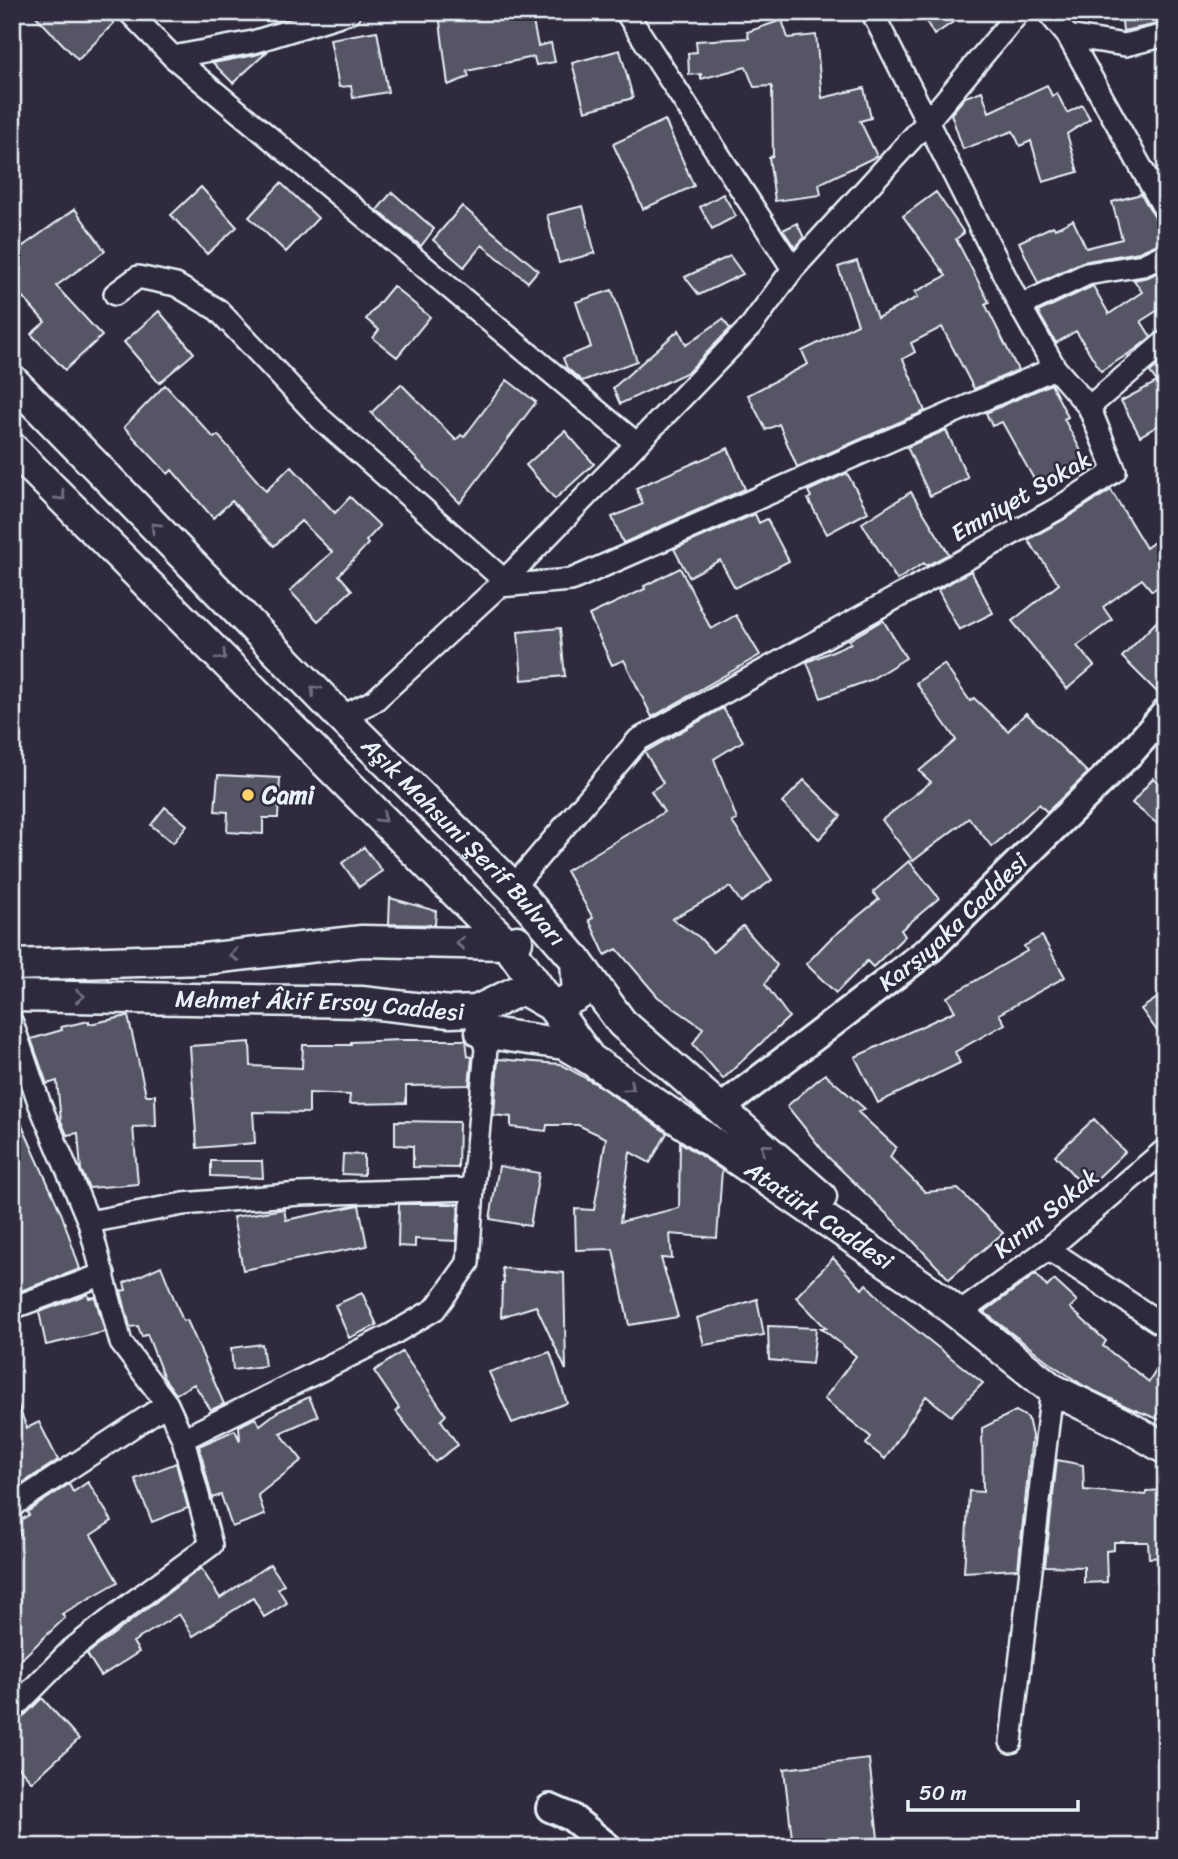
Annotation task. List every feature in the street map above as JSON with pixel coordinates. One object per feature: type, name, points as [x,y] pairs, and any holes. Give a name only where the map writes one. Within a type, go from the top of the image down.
[{"type":"main road","name":"Aşık Mahsuni Şerif Bulvarı","points":[[12,380],[341,717],[513,887],[576,960],[622,1023],[927,1289]]},
{"type":"main road","name":"Aşık Mahsuni Şerif Bulvarı","points":[[12,448],[507,944]]},
{"type":"main road","name":"Mehmet Âkif Ersoy Caddesi","points":[[12,965],[204,959],[362,941],[507,944],[551,930]]},
{"type":"main road","name":"Atatürk Caddesi","points":[[507,944],[590,1059],[927,1289],[1052,1389],[1125,1425],[1166,1449]]},
{"type":"main road","points":[[554,1007],[579,995],[576,960]]},
{"type":"main road","name":"Mehmet Âkif Ersoy Caddesi","points":[[12,996],[361,1002],[450,1012],[478,1022],[522,989],[554,1007]]},
{"type":"main road","points":[[478,1022],[565,1044],[590,1059]]},
{"type":"street","points":[[129,12],[173,57],[637,444]]},
{"type":"street","points":[[173,57],[253,42],[350,12]]},
{"type":"street","points":[[626,12],[793,269]]},
{"type":"street","name":"Emniyet Sokak","points":[[513,887],[638,740],[1057,509],[1115,471],[1089,407],[1055,368],[1020,306],[872,12]]},
{"type":"street","points":[[341,717],[374,701],[502,583],[751,326],[793,269],[927,122],[1020,12]]},
{"type":"street","points":[[1048,12],[1068,36],[1166,212]]},
{"type":"street","points":[[1068,36],[1125,45],[1166,36]]},
{"type":"street","points":[[1020,306],[1087,274],[1143,265],[1166,254]]},
{"type":"street","points":[[115,295],[138,277],[176,285],[218,310],[321,419],[502,583],[571,580],[1055,368]]},
{"type":"street","points":[[1089,407],[1166,341]]},
{"type":"street","name":"Karşıyaka Caddesi","points":[[720,1109],[930,948],[1133,750],[1166,712]]},
{"type":"street","points":[[183,1439],[391,1335],[435,1309],[468,1263],[472,1189],[486,1049],[478,1022]]},
{"type":"street","points":[[12,1023],[40,1105],[89,1222],[121,1343],[167,1404],[183,1439],[211,1545],[71,1650],[12,1710]]},
{"type":"street","name":"Kırım Sokak","points":[[957,1315],[1048,1250],[1166,1149]]},
{"type":"street","points":[[89,1222],[183,1204],[300,1194],[472,1189]]},
{"type":"street","points":[[1048,1250],[1166,1326]]},
{"type":"street","points":[[12,1308],[104,1274]]},
{"type":"street","points":[[1011,1742],[1052,1389]]},
{"type":"street","points":[[12,1506],[167,1404]]},
{"type":"street","points":[[550,1808],[570,1817],[608,1847]]},
{"type":"building","points":[[32,12],[103,12],[114,23],[78,60]]},
{"type":"building","points":[[531,12],[538,46],[551,43],[555,62],[536,65],[534,57],[467,71],[469,77],[448,85],[439,14]]},
{"type":"building","points":[[921,12],[968,12],[934,35]]},
{"type":"building","points":[[1121,12],[1154,12],[1158,24],[1123,31]]},
{"type":"building","points":[[782,20],[788,38],[816,35],[822,98],[864,88],[871,118],[860,121],[877,156],[819,184],[821,195],[775,201],[769,157],[773,156],[772,86],[754,87],[746,67],[701,79],[701,74],[689,75],[688,53],[697,52],[696,41],[749,38],[747,32]]},
{"type":"building","points":[[377,31],[388,92],[353,98],[351,86],[339,87],[330,39]]},
{"type":"building","points":[[620,50],[633,98],[585,111],[572,63]]},
{"type":"building","points":[[268,51],[233,83],[213,63],[255,55]]},
{"type":"building","points":[[1047,85],[1052,96],[1057,93],[1067,113],[1082,105],[1090,119],[1067,134],[1078,172],[1043,182],[1031,141],[1020,146],[1013,131],[963,149],[951,114],[965,97],[982,91],[989,112]]},
{"type":"building","points":[[665,120],[694,186],[643,209],[613,144]]},
{"type":"building","points":[[281,183],[318,218],[286,252],[249,217]]},
{"type":"building","points":[[201,187],[237,227],[207,254],[171,215]]},
{"type":"building","points":[[392,192],[434,229],[421,246],[377,210]]},
{"type":"building","points":[[936,192],[964,233],[956,239],[989,302],[985,304],[1018,370],[974,389],[942,327],[911,343],[915,352],[903,359],[925,411],[797,467],[779,424],[766,430],[748,395],[808,364],[802,351],[858,324],[838,267],[857,261],[877,318],[918,297],[915,292],[946,276],[903,216]]},
{"type":"building","points":[[723,194],[736,216],[712,229],[700,207]]},
{"type":"building","points":[[1141,194],[1157,221],[1162,242],[1139,252],[1082,262],[1038,283],[1019,242],[1073,220],[1086,248],[1122,239],[1112,202]]},
{"type":"building","points":[[462,206],[538,270],[528,282],[482,245],[464,267],[433,240]]},
{"type":"building","points":[[583,206],[595,253],[559,263],[547,215]]},
{"type":"building","points":[[75,209],[105,251],[56,286],[102,336],[65,370],[31,334],[45,322],[12,285],[12,254]]},
{"type":"building","points":[[797,223],[804,238],[795,248],[783,230]]},
{"type":"building","points":[[730,256],[743,274],[699,295],[685,277]]},
{"type":"building","points":[[1161,271],[1166,278],[1166,305],[1141,321],[1151,337],[1101,371],[1076,331],[1056,343],[1038,312],[1093,286],[1109,314],[1142,292],[1134,280]]},
{"type":"building","points":[[393,286],[430,317],[397,357],[373,338],[379,330],[366,319]]},
{"type":"building","points":[[612,290],[637,361],[582,381],[567,368],[563,358],[591,347],[576,302]]},
{"type":"building","points":[[159,311],[194,353],[159,383],[124,342]]},
{"type":"building","points":[[723,319],[730,329],[688,372],[620,404],[613,388],[679,330],[686,345]]},
{"type":"building","points":[[1165,359],[1166,421],[1140,436],[1121,401],[1157,382],[1150,372]]},
{"type":"building","points":[[507,380],[536,402],[460,503],[371,413],[401,384],[456,440],[461,435],[464,437]]},
{"type":"building","points":[[1051,384],[1068,417],[1064,419],[1088,464],[1040,490],[1002,422],[992,426],[986,413]]},
{"type":"building","points":[[165,385],[214,438],[218,435],[266,491],[291,466],[335,513],[350,497],[380,526],[366,541],[368,544],[339,575],[352,590],[318,621],[290,591],[332,552],[301,521],[274,546],[232,501],[213,518],[172,470],[168,474],[124,427]]},
{"type":"building","points":[[946,430],[968,478],[930,496],[907,447]]},
{"type":"building","points":[[565,431],[594,464],[555,499],[526,465]]},
{"type":"building","points":[[728,448],[745,489],[623,543],[612,517],[643,504],[636,488]]},
{"type":"building","points":[[847,473],[868,512],[827,534],[808,499],[811,497],[808,491]]},
{"type":"building","points":[[1111,490],[1146,548],[1166,533],[1166,581],[1152,591],[1142,579],[1103,607],[1112,620],[1077,646],[1094,666],[1067,689],[1012,621],[1059,584],[1028,540]]},
{"type":"building","points":[[911,492],[949,554],[926,566],[924,563],[897,580],[862,523]]},
{"type":"building","points":[[755,514],[759,523],[767,519],[789,561],[735,588],[720,560],[689,577],[674,549]]},
{"type":"building","points":[[680,568],[711,629],[736,615],[760,655],[652,717],[624,660],[612,665],[589,615],[645,589],[644,586]]},
{"type":"building","points":[[971,571],[993,613],[959,630],[938,590]]},
{"type":"building","points":[[1166,612],[1166,697],[1162,697],[1122,657]]},
{"type":"building","points":[[883,620],[906,658],[870,680],[821,698],[807,662],[851,643],[849,640]]},
{"type":"building","points":[[560,628],[565,676],[522,680],[518,632]]},
{"type":"building","points":[[944,664],[970,701],[974,698],[1008,731],[1026,713],[1088,773],[1047,812],[1039,804],[992,847],[969,818],[913,861],[882,820],[931,782],[919,771],[956,740],[916,683]]},
{"type":"building","points":[[723,708],[743,741],[714,759],[737,820],[732,822],[772,880],[741,902],[730,887],[672,919],[699,937],[713,952],[743,926],[777,965],[765,984],[789,1017],[723,1079],[693,1044],[703,1028],[658,997],[617,949],[605,955],[589,920],[593,918],[566,871],[664,812],[651,791],[663,783],[645,752]]},
{"type":"building","name":"Cami","points":[[218,775],[280,778],[278,818],[263,818],[263,834],[227,832],[228,812],[215,811]]},
{"type":"building","points":[[1153,778],[1166,789],[1166,831],[1132,803]]},
{"type":"building","points":[[804,780],[841,816],[819,839],[782,803]]},
{"type":"building","points":[[165,807],[187,825],[173,843],[151,825]]},
{"type":"building","points":[[364,847],[382,871],[359,887],[342,863]]},
{"type":"building","points":[[909,861],[939,898],[901,930],[905,936],[873,967],[867,961],[836,993],[806,964],[829,940],[879,899],[873,892]]},
{"type":"building","points":[[390,898],[436,911],[435,925],[389,924]]},
{"type":"building","points":[[1042,936],[1065,977],[999,1014],[1005,1024],[955,1052],[960,1063],[878,1103],[855,1057],[955,1011],[947,997],[1027,951],[1024,946]]},
{"type":"building","points":[[1166,992],[1166,1043],[1141,1009]]},
{"type":"building","points":[[128,1016],[146,1095],[155,1095],[156,1126],[133,1127],[138,1184],[89,1188],[81,1170],[78,1133],[67,1135],[61,1121],[57,1081],[47,1084],[31,1039],[62,1030],[61,1027]]},
{"type":"building","points":[[466,1040],[468,1056],[472,1057],[469,1085],[406,1086],[406,1103],[349,1104],[350,1095],[309,1093],[309,1113],[253,1112],[255,1143],[197,1148],[190,1046],[250,1042],[251,1066],[302,1068],[303,1045],[351,1045],[351,1042]]},
{"type":"building","points":[[498,1059],[560,1064],[596,1084],[667,1133],[650,1163],[630,1152],[620,1222],[679,1208],[680,1142],[722,1170],[717,1238],[670,1234],[672,1259],[661,1258],[678,1317],[629,1325],[613,1249],[576,1250],[575,1209],[594,1210],[606,1138],[578,1125],[547,1125],[546,1131],[511,1127],[511,1117],[494,1115]]},
{"type":"building","points":[[825,1074],[865,1109],[858,1112],[896,1147],[890,1157],[925,1192],[958,1189],[1003,1233],[949,1279],[828,1157],[787,1106]]},
{"type":"building","points":[[12,1103],[62,1215],[80,1269],[12,1294]]},
{"type":"building","points":[[1094,1119],[1125,1152],[1086,1189],[1055,1155]]},
{"type":"building","points":[[395,1121],[459,1122],[458,1168],[413,1167],[413,1146],[395,1145]]},
{"type":"building","points":[[343,1154],[364,1155],[364,1175],[342,1174]]},
{"type":"building","points":[[211,1161],[262,1161],[263,1178],[211,1176]]},
{"type":"building","points":[[499,1166],[539,1173],[530,1226],[490,1219]]},
{"type":"building","points":[[399,1204],[459,1204],[456,1241],[415,1239],[415,1247],[398,1246]]},
{"type":"building","points":[[359,1205],[367,1246],[243,1270],[233,1217],[284,1209],[286,1220]]},
{"type":"building","points":[[833,1258],[862,1289],[866,1284],[892,1311],[983,1383],[951,1416],[926,1396],[885,1459],[866,1444],[871,1437],[824,1399],[856,1356],[821,1328],[826,1328],[796,1297]]},
{"type":"building","points":[[161,1266],[183,1321],[187,1320],[224,1404],[211,1410],[194,1384],[176,1394],[164,1378],[147,1334],[142,1337],[138,1326],[130,1327],[121,1291],[126,1290],[124,1283]]},
{"type":"building","points":[[502,1268],[564,1273],[566,1370],[536,1306],[501,1317],[504,1283]]},
{"type":"building","points":[[1036,1274],[1047,1287],[1054,1280],[1077,1301],[1070,1308],[1106,1341],[1103,1346],[1149,1382],[1166,1354],[1166,1422],[1084,1386],[984,1312]]},
{"type":"building","points":[[362,1293],[377,1325],[349,1338],[335,1305]]},
{"type":"building","points":[[88,1294],[89,1298],[95,1297],[105,1332],[46,1345],[39,1312]]},
{"type":"building","points":[[757,1299],[764,1335],[704,1345],[697,1318]]},
{"type":"building","points":[[768,1326],[816,1328],[812,1364],[769,1360]]},
{"type":"building","points":[[262,1344],[265,1366],[233,1370],[231,1348]]},
{"type":"building","points":[[402,1352],[446,1415],[441,1420],[458,1445],[435,1462],[396,1411],[399,1408],[374,1371]]},
{"type":"building","points":[[550,1352],[567,1403],[512,1423],[489,1372]]},
{"type":"building","points":[[14,1395],[27,1428],[39,1422],[58,1460],[15,1488],[12,1482]]},
{"type":"building","points":[[309,1397],[318,1416],[280,1433],[302,1460],[258,1495],[265,1515],[232,1527],[221,1495],[212,1498],[199,1446],[235,1430],[240,1441],[239,1426],[255,1418],[260,1425],[277,1412]]},
{"type":"building","points":[[1016,1411],[1028,1418],[1032,1436],[1018,1569],[964,1572],[969,1491],[983,1492],[982,1428]]},
{"type":"building","points":[[1057,1460],[1083,1465],[1084,1490],[1146,1495],[1146,1491],[1166,1490],[1166,1557],[1149,1558],[1148,1542],[1114,1542],[1114,1550],[1106,1551],[1107,1582],[1084,1583],[1084,1567],[1045,1566]]},
{"type":"building","points":[[176,1463],[188,1508],[152,1522],[135,1479]]},
{"type":"building","points":[[88,1482],[112,1521],[91,1535],[118,1582],[62,1614],[65,1618],[12,1668],[12,1538],[20,1534],[14,1524],[69,1484],[73,1492]]},
{"type":"building","points":[[270,1564],[284,1584],[278,1589],[287,1603],[264,1617],[253,1598],[193,1636],[179,1614],[133,1642],[139,1652],[101,1676],[87,1654],[201,1568],[220,1598]]},
{"type":"building","points":[[42,1698],[79,1739],[32,1782],[12,1760],[12,1724],[21,1719]]},
{"type":"building","points":[[869,1759],[878,1838],[793,1847],[784,1769]]},
{"type":"place","name":"Cami","points":[[248,795]]}]
